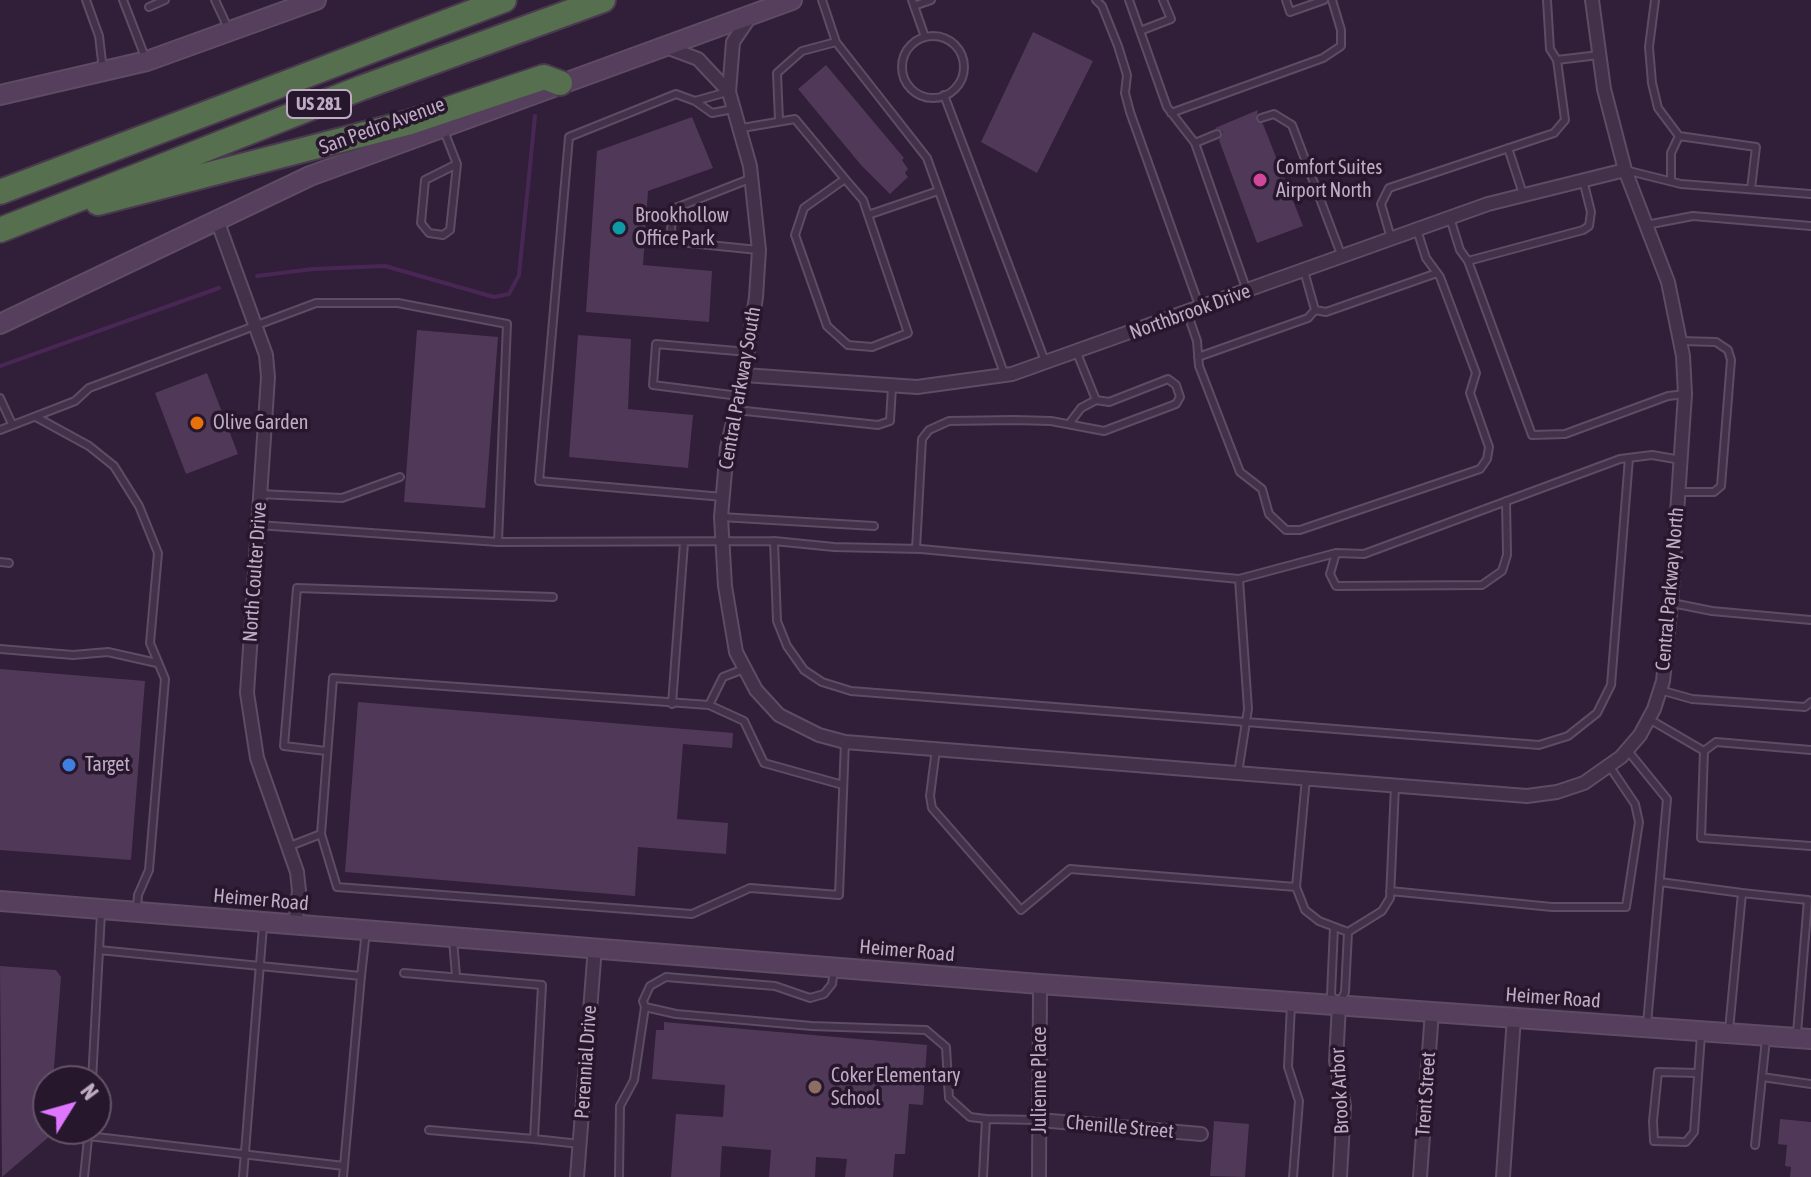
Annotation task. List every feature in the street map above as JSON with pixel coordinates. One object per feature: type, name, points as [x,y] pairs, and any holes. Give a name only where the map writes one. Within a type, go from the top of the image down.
[{"type":"highway","name":"US 281","points":[[0,192],[477,7],[504,0]]},
{"type":"highway","name":"US 281","points":[[0,230],[348,93],[603,0]]},
{"type":"highway","points":[[37,215],[150,192],[377,132],[544,77],[560,83]]},
{"type":"street","points":[[0,95],[147,61],[316,0]]},
{"type":"street","name":"San Pedro Avenue","points":[[0,324],[310,176],[792,0]]},
{"type":"street","name":"Central Parkway North","points":[[1162,767],[1527,796],[1571,788],[1610,767],[1628,751],[1649,719],[1660,690],[1671,603],[1685,394],[1681,341],[1668,282],[1625,170],[1599,55],[1592,0]]},
{"type":"street","name":"Central Parkway South","points":[[729,92],[734,39],[754,13]]},
{"type":"street","name":"Central Parkway South","points":[[662,47],[695,57],[729,92],[742,128],[752,178],[759,250],[748,352],[727,448],[721,517],[730,621],[744,669],[764,701],[779,715],[808,731],[845,742],[1162,767]]},
{"type":"street","name":"Northbrook Drive","points":[[744,375],[892,387],[965,383],[1005,376],[1077,353],[1450,218],[1523,195],[1625,170]]},
{"type":"street","name":"North Coulter Drive","points":[[217,220],[266,355],[268,377],[247,693],[249,727],[257,758],[290,846],[299,891],[295,925]]},
{"type":"street","name":"Heimer Road","points":[[0,901],[1040,984],[1804,1038]]},
{"type":"street","name":"Perennial Drive","points":[[577,1177],[595,947]]},
{"type":"street","name":"Julienne Place","points":[[1039,1177],[1040,984]]},
{"type":"street","name":"Brook Arbor","points":[[1339,1005],[1336,1061],[1344,1106],[1340,1177]]},
{"type":"street","name":"Trent Street","points":[[1420,1177],[1432,1011]]},
{"type":"street","points":[[1503,1177],[1514,1017]]},
{"type":"street","name":"Chenille Street","points":[[1039,1120],[1201,1134]]},
{"type":"lane","points":[[86,0],[99,36],[104,73]]},
{"type":"lane","points":[[123,0],[147,61]]},
{"type":"lane","points":[[149,7],[165,0]]},
{"type":"lane","points":[[215,0],[229,32]]},
{"type":"lane","points":[[822,0],[836,42],[927,158],[1005,376]]},
{"type":"lane","points":[[925,37],[913,3],[931,0]]},
{"type":"lane","points":[[1096,0],[1118,46],[1127,75],[1125,93],[1130,112],[1193,310],[1198,357],[1240,472],[1262,489],[1269,514],[1286,530],[1300,530],[1480,469],[1487,459],[1489,447],[1470,393],[1476,373],[1417,230]]},
{"type":"lane","points":[[1129,0],[1171,113],[1195,143],[1247,291]]},
{"type":"lane","points":[[1140,31],[1171,19],[1163,0]]},
{"type":"lane","points":[[1286,0],[1290,12],[1324,0]]},
{"type":"lane","points":[[1171,113],[1323,58],[1341,46],[1341,30],[1332,0]]},
{"type":"lane","points":[[1391,239],[1381,204],[1389,188],[1554,133],[1565,120],[1557,60],[1550,49],[1547,0]]},
{"type":"lane","points":[[1655,0],[1649,47],[1658,108],[1679,136],[1756,147],[1751,189]]},
{"type":"lane","points":[[925,37],[944,38],[962,58],[962,77],[944,95],[923,96],[907,84],[903,75],[902,66],[909,48],[925,37]]},
{"type":"lane","points":[[779,120],[777,73],[802,51],[836,42]]},
{"type":"lane","points":[[1557,60],[1599,55]]},
{"type":"lane","points":[[695,101],[729,92]]},
{"type":"lane","points":[[723,497],[539,481],[569,137],[676,94],[695,101],[712,113],[736,109]]},
{"type":"lane","points":[[944,95],[1045,364]]},
{"type":"lane","points":[[1261,118],[1274,114],[1292,125],[1342,257]]},
{"type":"lane","points":[[742,128],[795,119],[863,200],[908,333],[872,347],[848,345],[827,326],[795,235],[804,208],[845,179]]},
{"type":"lane","points":[[443,127],[457,164],[450,230],[443,235],[429,233],[421,223],[425,180],[457,164]]},
{"type":"lane","points":[[1195,143],[1217,134]]},
{"type":"lane","points":[[1671,181],[1671,153],[1679,136]]},
{"type":"lane","points":[[1508,148],[1523,195]]},
{"type":"lane","points":[[1625,170],[1671,181],[1811,194]]},
{"type":"lane","points":[[752,178],[673,209],[670,241],[759,250]]},
{"type":"lane","points":[[1468,261],[1589,226],[1591,212],[1583,180]]},
{"type":"lane","points":[[868,215],[938,191]]},
{"type":"lane","points":[[1646,225],[1693,216],[1811,226]]},
{"type":"lane","points":[[1450,218],[1532,435],[1565,434],[1668,396],[1685,394]]},
{"type":"lane","points":[[1304,271],[1315,310]]},
{"type":"lane","points":[[1315,310],[1326,312],[1437,273]]},
{"type":"lane","points":[[0,430],[75,401],[89,388],[316,303],[384,303],[507,324],[498,542]]},
{"type":"lane","points":[[1198,357],[1308,318],[1315,310]]},
{"type":"lane","points":[[1679,492],[1714,492],[1721,486],[1731,360],[1728,350],[1716,342],[1681,341]]},
{"type":"lane","points":[[739,396],[653,385],[656,344],[748,352]]},
{"type":"lane","points":[[1077,353],[1096,400]]},
{"type":"lane","points":[[916,549],[922,439],[929,430],[949,421],[1014,420],[1069,424],[1104,431],[1176,404],[1180,397],[1176,385],[1168,379],[1109,402],[1096,400],[1081,408],[1069,424]]},
{"type":"lane","points":[[736,410],[878,425],[890,421],[892,387]]},
{"type":"lane","points":[[0,398],[12,424]]},
{"type":"lane","points":[[36,417],[89,446],[114,466],[139,506],[158,553],[150,643],[165,679],[150,854],[136,912]]},
{"type":"lane","points":[[258,525],[498,542],[723,544],[774,541],[834,547],[916,549],[1239,579],[1336,553],[1364,554],[1629,458],[1652,455],[1681,460]]},
{"type":"lane","points":[[774,541],[777,621],[787,646],[804,670],[822,682],[851,691],[1539,745],[1568,736],[1597,713],[1611,685],[1629,458]]},
{"type":"lane","points":[[260,494],[342,498],[400,477]]},
{"type":"lane","points":[[1336,553],[1330,574],[1336,586],[1482,585],[1502,571],[1507,555],[1506,501]]},
{"type":"lane","points":[[721,517],[874,526]]},
{"type":"lane","points":[[672,704],[684,543]]},
{"type":"lane","points":[[0,562],[9,563]]},
{"type":"lane","points":[[1238,773],[1248,720],[1239,579]]},
{"type":"lane","points":[[326,751],[284,746],[297,588],[553,597]]},
{"type":"lane","points":[[1671,603],[1712,611],[1811,620]]},
{"type":"lane","points":[[0,649],[73,655],[108,652],[157,663]]},
{"type":"lane","points":[[709,705],[723,677],[744,669]]},
{"type":"lane","points":[[843,785],[764,763],[744,721],[709,705],[333,678],[321,834],[337,887],[692,914],[750,888],[839,895],[845,742]]},
{"type":"lane","points":[[1660,690],[1692,699],[1805,707],[1811,702]]},
{"type":"lane","points":[[1649,719],[1704,751]]},
{"type":"lane","points":[[1704,751],[1716,742],[1811,750]]},
{"type":"lane","points":[[936,749],[932,808],[1021,910],[1070,869],[1296,887]]},
{"type":"lane","points":[[1628,751],[1667,799],[1647,1027]]},
{"type":"lane","points":[[1704,751],[1701,838],[1811,846]]},
{"type":"lane","points":[[1390,891],[1552,907],[1626,907],[1639,822],[1635,804],[1610,767]]},
{"type":"lane","points":[[1306,778],[1296,887],[1305,910],[1319,921],[1348,932]]},
{"type":"lane","points":[[1348,932],[1382,911],[1390,891],[1395,786]]},
{"type":"lane","points":[[290,846],[321,834]]},
{"type":"lane","points":[[1660,882],[1808,900],[1804,1038]]},
{"type":"lane","points":[[1728,1033],[1742,893]]},
{"type":"lane","points":[[93,1065],[101,909]]},
{"type":"lane","points":[[243,1177],[263,922]]},
{"type":"lane","points":[[1334,927],[1331,995],[1339,1005],[1345,992],[1348,932]]},
{"type":"lane","points":[[343,1177],[366,930]]},
{"type":"lane","points":[[452,936],[456,976]]},
{"type":"lane","points":[[99,950],[361,976]]},
{"type":"lane","points":[[619,1177],[620,1106],[634,1080],[645,1007],[643,1001],[650,986],[666,977],[775,986],[801,998],[810,998],[824,994],[832,984],[835,967]]},
{"type":"lane","points":[[404,973],[542,985],[534,1139]]},
{"type":"lane","points":[[1291,1001],[1288,1067],[1299,1101],[1293,1177]]},
{"type":"lane","points":[[645,1007],[676,1014],[812,1026],[926,1030],[946,1047],[949,1098],[970,1117],[1039,1120]]},
{"type":"lane","points":[[1698,1073],[1658,1072],[1654,1141],[1686,1142],[1694,1132],[1701,1031]]},
{"type":"lane","points":[[1755,1145],[1766,1036]]},
{"type":"lane","points":[[1762,1077],[1811,1084]]},
{"type":"lane","points":[[983,1177],[986,1119]]},
{"type":"lane","points":[[429,1130],[580,1144]]},
{"type":"lane","points":[[112,1136],[344,1166]]},
{"type":"lane","points":[[84,1177],[88,1145]]},
{"type":"building","points":[[1033,32],[1093,61],[1037,173],[981,142]]},
{"type":"building","points":[[826,65],[904,158],[908,177],[890,194],[861,165],[798,89]]},
{"type":"building","name":"Comfort Suites Airport North","points":[[1258,110],[1256,120],[1263,124],[1303,226],[1257,243],[1219,140],[1223,132],[1215,128]]},
{"type":"building","name":"Brookhollow Office Park","points":[[692,117],[713,168],[648,191],[643,265],[712,271],[709,322],[586,312],[597,151]]},
{"type":"building","points":[[417,330],[498,337],[485,508],[404,502]]},
{"type":"building","points":[[578,335],[631,339],[628,409],[693,415],[688,468],[569,457]]},
{"type":"building","name":"Olive Garden","points":[[207,373],[238,454],[186,474],[155,393]]},
{"type":"building","name":"Target","points":[[0,669],[145,681],[131,860],[0,850]]},
{"type":"building","points":[[358,702],[733,733],[732,748],[683,744],[677,819],[728,823],[726,854],[638,847],[635,896],[345,872]]},
{"type":"building","points":[[0,966],[56,970],[61,977],[54,1065],[32,1065],[32,1145],[39,1145],[2,1177]]},
{"type":"building","points":[[664,1022],[927,1045],[923,1105],[909,1104],[905,1154],[895,1154],[893,1177],[845,1177],[847,1159],[816,1157],[815,1177],[769,1177],[771,1150],[722,1146],[720,1177],[671,1177],[676,1114],[723,1117],[725,1085],[652,1079],[656,1030],[664,1030]]},
{"type":"building","points":[[1780,1119],[1811,1122],[1811,1177],[1790,1177],[1791,1167],[1785,1166],[1787,1145],[1778,1144]]},
{"type":"building","points":[[1214,1121],[1249,1124],[1245,1177],[1210,1176]]},
{"type":"waterway","points":[[257,276],[313,269],[385,266],[494,297],[509,294],[519,275],[535,116]]},
{"type":"waterway","points":[[0,366],[219,288]]},
{"type":"place","name":"Comfort Suites Airport North","points":[[1260,180]]},
{"type":"place","name":"Brookhollow Office Park","points":[[619,228]]},
{"type":"place","name":"Olive Garden","points":[[197,423]]},
{"type":"place","name":"Target","points":[[69,765]]},
{"type":"place","name":"Coker Elementary School","points":[[815,1087]]}]
